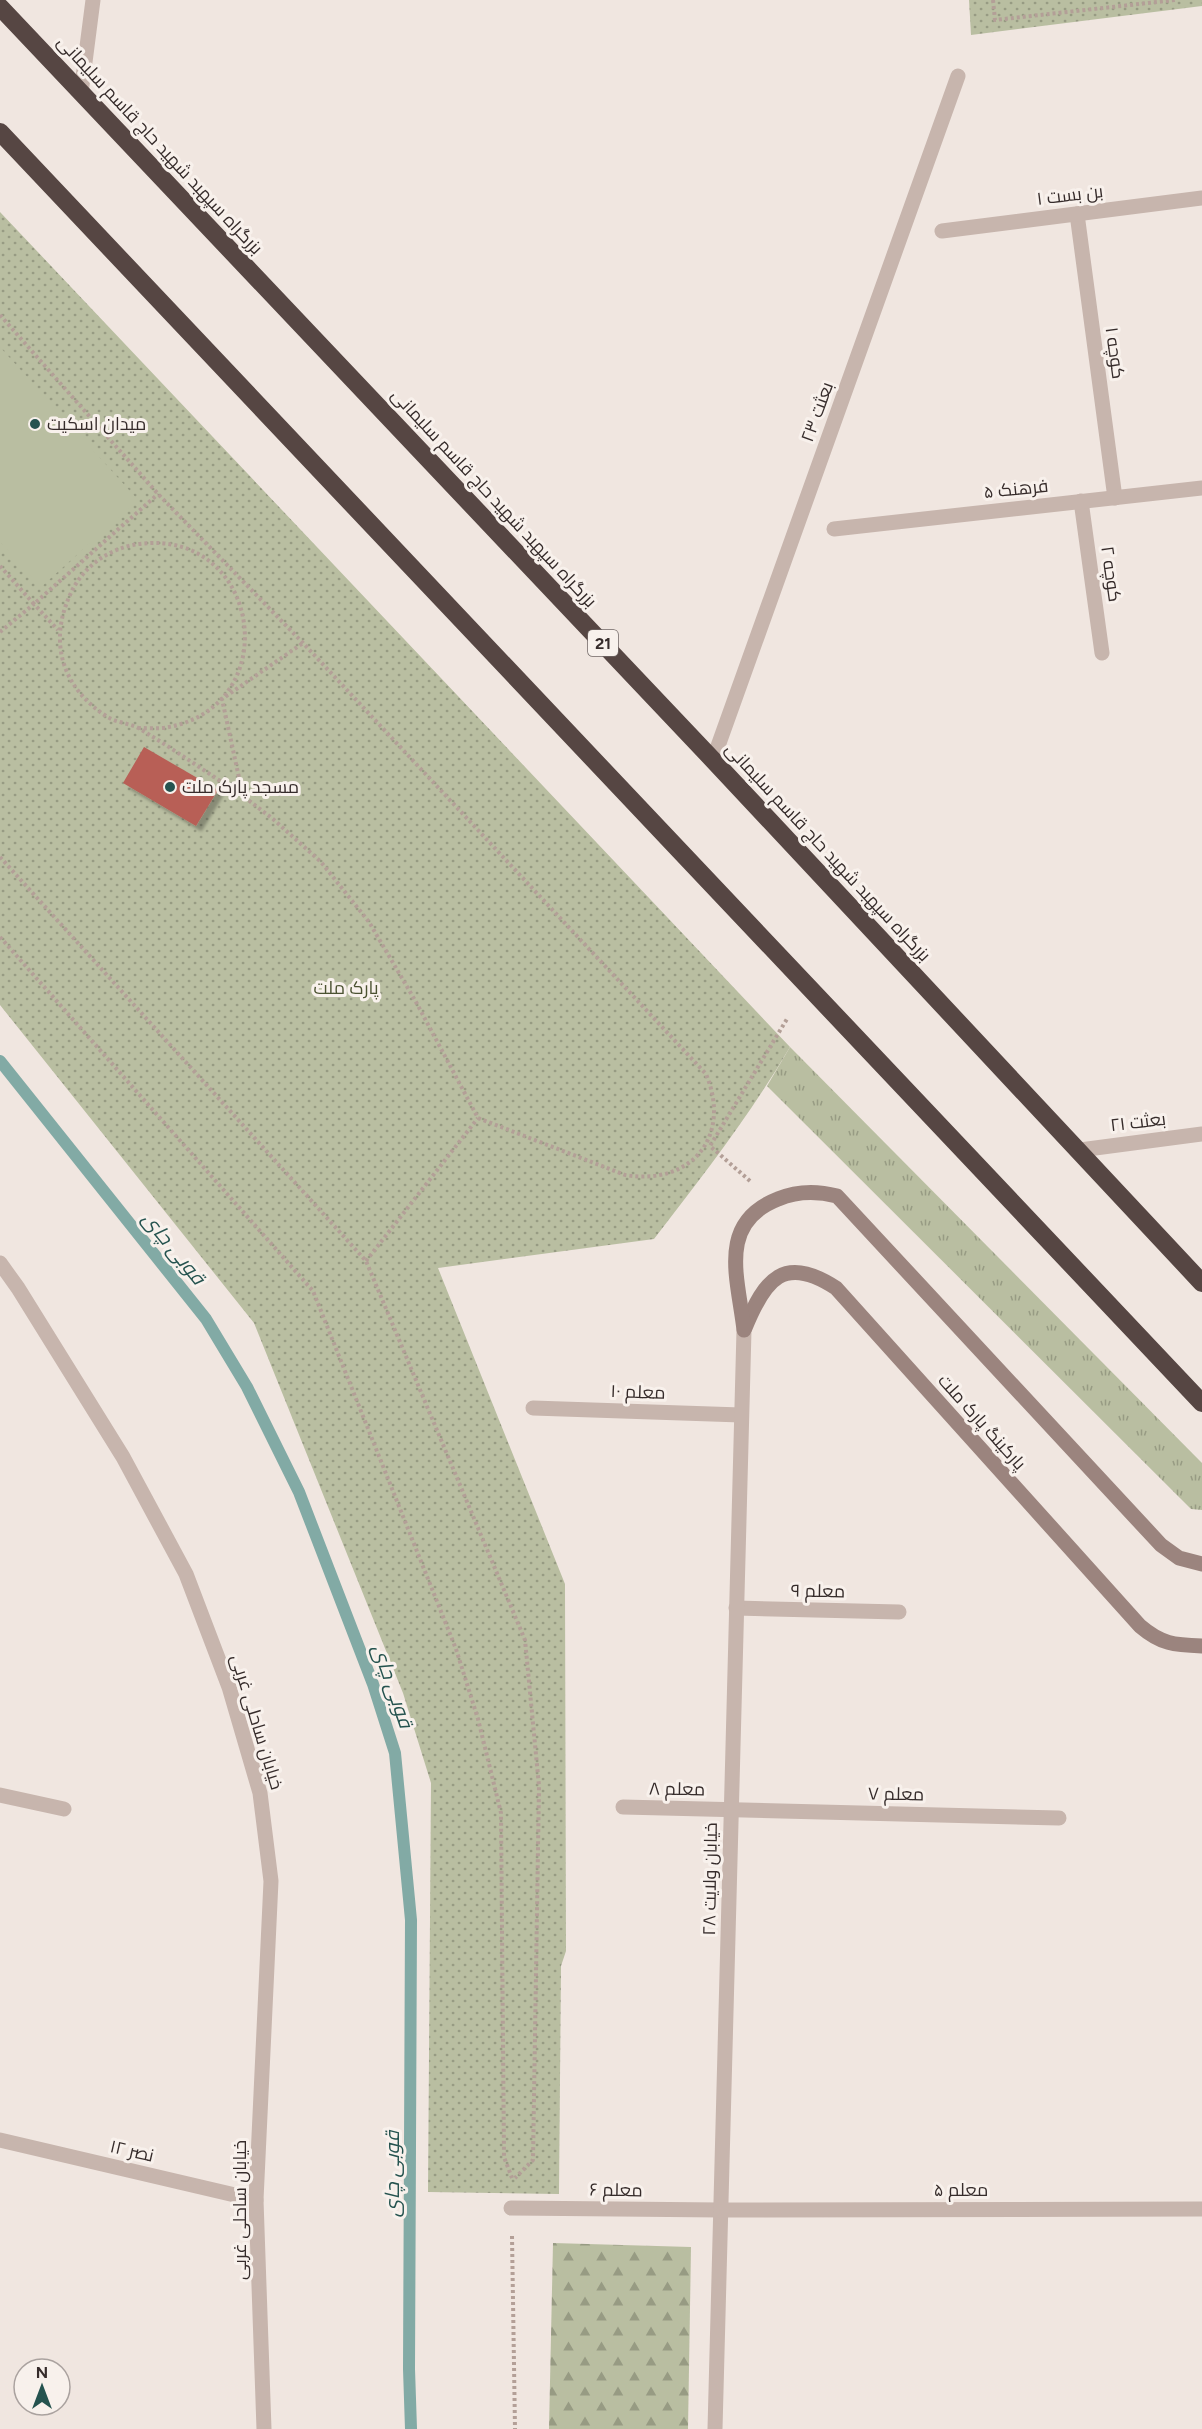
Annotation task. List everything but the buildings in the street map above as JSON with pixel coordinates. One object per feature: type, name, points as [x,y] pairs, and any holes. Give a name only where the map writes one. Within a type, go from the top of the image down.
[{"type":"highway","name":"بزرگراه سپهبد شهید حاج قاسم سلیمانی","points":[[0,7],[713,760],[1202,1283]]},
{"type":"highway","points":[[0,132],[1202,1403]]},
{"type":"street","points":[[81,93],[93,0]]},
{"type":"street","name":"بعثت ۲۳","points":[[713,760],[957,76]]},
{"type":"street","name":"بن بست ۱","points":[[942,231],[1202,198]]},
{"type":"street","name":"کوچه ۱","points":[[1077,214],[1115,498]]},
{"type":"street","name":"فرهنک ۵","points":[[834,529],[1202,488]]},
{"type":"street","name":"کوچه ۲","points":[[1081,501],[1102,653]]},
{"type":"street","name":"بعثت ۲۱","points":[[1080,1150],[1202,1134]]},
{"type":"street","points":[[744,1330],[736,1263],[737,1241],[743,1224],[752,1213],[786,1196],[825,1192],[837,1196],[1161,1545],[1179,1558],[1201,1564]]},
{"type":"street","name":"خیابان ساحلی غربی","points":[[0,1263],[18,1288],[123,1457],[186,1574],[229,1687],[260,1793],[271,1881],[256,2200],[264,2429]]},
{"type":"street","name":"پارکینگ پارک ملت","points":[[744,1330],[757,1299],[776,1276],[792,1273],[808,1274],[836,1288],[1140,1626],[1155,1638],[1170,1643],[1199,1645]]},
{"type":"street","name":"خیابان ولایت ۲۸","points":[[715,2429],[744,1330]]},
{"type":"street","name":"معلم ۱۰","points":[[533,1408],[741,1415]]},
{"type":"street","name":"معلم ۹","points":[[736,1608],[899,1612]]},
{"type":"street","points":[[0,1795],[64,1809]]},
{"type":"street","name":"معلم ۸","points":[[623,1807],[731,1810]]},
{"type":"street","name":"معلم ۷","points":[[731,1810],[1059,1818]]},
{"type":"street","name":"نصر ۱۲","points":[[0,2140],[256,2200]]},
{"type":"street","name":"معلم ۶","points":[[512,2208],[721,2210]]},
{"type":"street","name":"معلم ۵","points":[[721,2210],[1202,2209]]},
{"type":"path","points":[[993,0],[995,20],[1175,0]]},
{"type":"path","points":[[0,315],[158,494],[303,643],[706,1074],[714,1093],[715,1114],[711,1134],[700,1152],[685,1166],[666,1175],[645,1178],[625,1175],[478,1118],[416,1002],[369,922],[321,862],[273,819],[243,796],[138,728],[109,718],[83,699],[67,673],[58,630],[62,611],[75,583],[96,561],[124,546],[156,542],[185,548],[212,563],[232,585],[244,613],[246,644],[238,674],[222,699],[243,796]]},
{"type":"path","points":[[0,632],[158,494]]},
{"type":"path","points":[[0,566],[58,630]]},
{"type":"path","points":[[138,728],[168,728],[198,718],[303,643]]},
{"type":"path","points":[[0,857],[366,1261],[525,1640],[539,1786],[533,2160],[513,2181],[504,2157],[501,1814],[478,1719],[456,1649],[313,1291],[0,937]]},
{"type":"path","points":[[773,1201],[710,1146],[787,1019]]},
{"type":"path","points":[[366,1261],[478,1118]]},
{"type":"path","points":[[512,2208],[515,2429]]},
{"type":"green space","points":[[969,0],[1202,0],[1202,6],[971,35]]},
{"type":"green space","name":"پارک ملت","points":[[0,212],[790,1047],[708,1169],[654,1239],[438,1268],[565,1584],[566,1951],[561,1966],[559,2194],[428,2192],[431,1783],[403,1693],[254,1323],[0,1005]]},
{"type":"green space","name":"میدان اسکیت","points":[[0,347],[138,500],[41,587],[0,542]]},
{"type":"green space","points":[[790,1047],[1202,1463],[1202,1510],[1191,1509],[767,1086]]},
{"type":"green space","points":[[553,2243],[691,2247],[688,2429],[549,2429]]},
{"type":"waterway","name":"قوبی چای","points":[[0,1061],[206,1319],[247,1387],[299,1492],[373,1684],[395,1753],[411,1920],[409,2369],[411,2429]]},
{"type":"place","name":"میدان اسکیت","points":[[35,424]]},
{"type":"place","name":"مسجد پارک ملت","points":[[170,787]]}]
